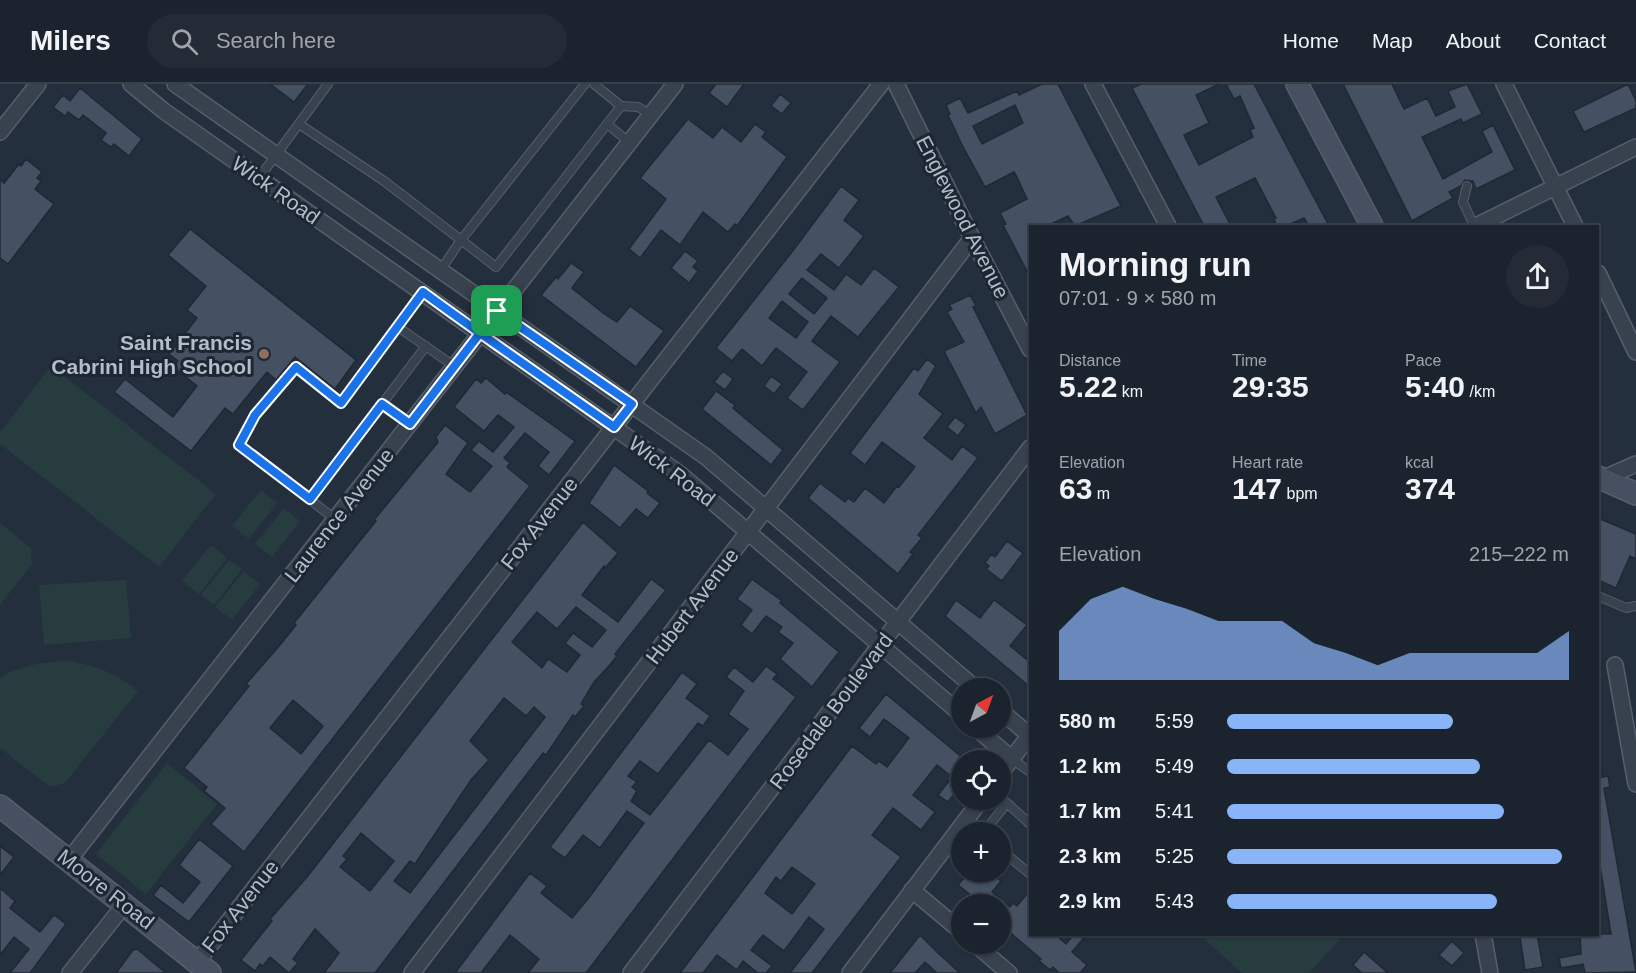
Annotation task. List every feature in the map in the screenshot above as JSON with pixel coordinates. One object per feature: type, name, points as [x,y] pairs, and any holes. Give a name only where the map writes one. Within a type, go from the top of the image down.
[{"type":"street","points":[[0,132],[38,84]]},
{"type":"street","name":"Wick Road","points":[[131,84],[259,178],[681,474],[951,705]]},
{"type":"street","name":"Wick Road","points":[[175,84],[706,457],[963,678]]},
{"type":"street","name":"Laurence Avenue","points":[[69,860],[675,84]]},
{"type":"street","name":"Fox Avenue","points":[[203,968],[614,427],[881,84]]},
{"type":"street","name":"Englewood Avenue","points":[[896,84],[1029,347]]},
{"type":"street","points":[[1093,84],[1167,225]]},
{"type":"street","points":[[1297,84],[1371,225]]},
{"type":"street","points":[[1504,84],[1574,225]]},
{"type":"street","points":[[1476,225],[1636,147]]},
{"type":"street","points":[[355,244],[370,222]]},
{"type":"street","name":"Hubert Avenue","points":[[412,973],[972,238]]},
{"type":"street","points":[[1599,275],[1636,352]]},
{"type":"street","name":"Rosedale Boulevard","points":[[631,973],[1029,449]]},
{"type":"street","points":[[1600,478],[1636,464]]},
{"type":"street","points":[[1600,478],[1636,494]]},
{"type":"street","points":[[1615,665],[1636,784]]},
{"type":"street","points":[[1011,719],[1029,734]]},
{"type":"street","points":[[988,738],[1012,759],[1029,736]]},
{"type":"street","name":"Moore Road","points":[[0,806],[203,968]]},
{"type":"street","points":[[850,973],[974,810]]},
{"type":"street","points":[[912,890],[951,923]]},
{"type":"street","points":[[70,973],[125,904]]},
{"type":"street","points":[[1483,936],[1490,973]]},
{"type":"street","points":[[987,954],[1009,973]]},
{"type":"lane","points":[[259,178],[328,84]]},
{"type":"lane","points":[[440,271],[461,240],[585,84]]},
{"type":"lane","points":[[594,84],[621,106],[638,107],[651,114]]},
{"type":"lane","points":[[298,124],[384,181],[496,267],[621,106]]},
{"type":"lane","points":[[607,124],[629,142]]},
{"type":"lane","points":[[1467,186],[1463,202],[1474,225]]},
{"type":"lane","points":[[335,519],[239,445],[255,415],[296,367],[341,403],[423,292]]},
{"type":"lane","points":[[398,327],[454,366]]},
{"type":"lane","points":[[310,499],[426,346]]},
{"type":"lane","points":[[382,404],[410,424]]},
{"type":"lane","points":[[1599,596],[1626,608],[1636,606]]},
{"type":"lane","points":[[1012,759],[1029,771]]},
{"type":"lane","points":[[991,822],[1007,803],[1029,823]]},
{"type":"lane","points":[[967,819],[971,822]]},
{"type":"lane","points":[[1011,858],[1029,873]]},
{"type":"green space","points":[[51,366],[216,494],[159,567],[0,444],[0,432]]},
{"type":"green space","points":[[261,490],[277,503],[249,539],[232,526]]},
{"type":"green space","points":[[284,508],[300,521],[272,557],[255,544]]},
{"type":"green space","points":[[0,523],[31,548],[32,564],[0,605]]},
{"type":"green space","points":[[211,545],[227,558],[199,594],[182,581]]},
{"type":"green space","points":[[229,560],[242,569],[214,605],[201,595]]},
{"type":"green space","points":[[244,571],[260,584],[232,620],[215,607]]},
{"type":"green space","points":[[126,580],[131,638],[44,645],[39,585]]},
{"type":"green space","points":[[63,661],[103,670],[138,691],[65,783],[50,787],[0,748],[0,678],[23,667]]},
{"type":"green space","points":[[167,763],[217,804],[146,894],[96,854]]},
{"type":"green space","points":[[1201,936],[1343,936],[1309,973],[1242,973]]},
{"type":"building","points":[[270,84],[308,84],[294,102]]},
{"type":"building","points":[[716,84],[744,84],[727,107],[709,93]]},
{"type":"building","points":[[1042,84],[1058,84],[1121,206],[1077,225],[1074,225],[1068,216],[1049,225],[1029,225],[1029,275],[1003,225],[1006,224],[1000,213],[1027,199],[1016,175],[1014,172],[985,187],[962,145],[948,115],[950,114],[946,105],[960,98],[968,113],[1017,91],[1019,95]],"holes":[[[1015,105],[1023,123],[982,144],[973,126]]]},
{"type":"building","points":[[1141,84],[1219,84],[1196,95],[1209,123],[1184,135],[1199,165],[1253,137],[1250,130],[1254,128],[1240,96],[1234,99],[1226,84],[1254,84],[1328,225],[1308,225],[1304,218],[1288,225],[1277,225],[1274,219],[1276,218],[1255,178],[1216,197],[1230,225],[1203,225],[1132,88]]},
{"type":"building","points":[[1343,84],[1392,84],[1404,109],[1427,98],[1436,116],[1455,107],[1448,91],[1467,84],[1482,114],[1463,123],[1461,119],[1422,137],[1443,179],[1492,152],[1482,131],[1493,125],[1515,170],[1476,189],[1473,181],[1465,180],[1461,186],[1449,192],[1453,198],[1412,221]]},
{"type":"building","points":[[1628,84],[1636,101],[1636,108],[1584,132],[1573,111]]},
{"type":"building","points":[[80,88],[142,139],[129,156],[114,144],[111,147],[101,140],[106,133],[83,115],[79,120],[68,112],[65,116],[53,107],[63,95],[70,101]]},
{"type":"building","points":[[780,94],[791,103],[782,114],[771,106]]},
{"type":"building","points":[[688,119],[713,138],[722,127],[741,142],[755,124],[766,132],[762,137],[787,157],[737,226],[735,224],[728,232],[703,212],[680,245],[661,230],[640,258],[629,249],[666,199],[640,178]]},
{"type":"building","points":[[26,159],[42,172],[37,178],[41,181],[35,189],[54,204],[8,264],[0,258],[0,179],[4,183]]},
{"type":"building","points":[[841,186],[859,200],[844,220],[864,236],[839,268],[821,254],[807,270],[834,290],[846,274],[861,285],[874,268],[899,287],[858,337],[831,316],[812,341],[840,362],[803,410],[787,398],[807,372],[776,348],[762,366],[742,349],[732,361],[716,348]],"holes":[[[802,278],[827,298],[814,314],[789,294]],[[782,301],[808,322],[796,338],[769,318]]]},
{"type":"building","points":[[190,229],[356,360],[335,389],[295,357],[276,380],[267,372],[233,414],[225,408],[191,451],[114,392],[125,379],[173,417],[197,386],[173,367],[178,361],[169,354],[197,318],[187,310],[206,286],[168,255]]},
{"type":"building","points":[[685,251],[698,261],[693,267],[698,271],[689,283],[671,268]]},
{"type":"building","points":[[571,263],[584,272],[572,288],[603,313],[617,322],[630,306],[664,331],[636,367],[541,295]]},
{"type":"building","points":[[970,295],[976,306],[973,307],[1027,415],[995,434],[981,407],[976,413],[944,351],[964,342],[947,312],[952,309],[949,305]]},
{"type":"building","points":[[927,359],[936,366],[919,394],[943,414],[924,438],[952,460],[962,446],[978,458],[918,535],[922,538],[910,552],[913,554],[898,574],[808,498],[820,483],[845,502],[848,498],[854,502],[865,488],[884,503],[897,486],[899,487],[915,467],[882,442],[865,465],[850,453],[914,368],[918,371]]},
{"type":"building","points":[[723,371],[733,379],[725,390],[714,382]]},
{"type":"building","points":[[771,376],[782,384],[774,394],[764,386]]},
{"type":"building","points":[[486,378],[505,394],[506,392],[575,441],[549,475],[538,466],[549,452],[525,433],[504,458],[510,463],[507,467],[530,486],[244,852],[211,824],[225,808],[204,791],[207,787],[184,768],[249,686],[246,684],[296,625],[294,623],[438,442],[436,437],[445,425],[468,443],[446,474],[470,492],[492,466],[471,450],[479,441],[493,452],[514,427],[498,415],[484,431],[454,407],[476,379],[481,383]],"holes":[[[293,700],[323,726],[301,754],[270,728]]]},
{"type":"building","points":[[716,391],[735,405],[733,408],[783,450],[771,465],[702,409]]},
{"type":"building","points":[[955,417],[966,425],[958,436],[947,427]]},
{"type":"building","points":[[614,465],[660,503],[648,518],[636,509],[620,528],[589,503]]},
{"type":"building","points":[[1599,518],[1636,534],[1636,559],[1630,556],[1616,588],[1599,580]]},
{"type":"building","points":[[583,522],[618,553],[605,568],[604,566],[582,595],[618,622],[651,579],[666,590],[615,654],[617,656],[594,682],[581,704],[584,706],[575,717],[573,715],[546,755],[543,753],[375,973],[324,973],[339,953],[315,929],[293,959],[298,963],[289,973],[270,957],[263,966],[260,964],[255,971],[241,960],[272,921],[270,919],[307,877]],"holes":[[[576,607],[606,630],[592,647],[573,633],[565,643],[580,655],[567,672],[548,659],[542,668],[512,642],[537,612],[557,629]],[[504,698],[526,716],[534,707],[545,717],[410,893],[394,881],[410,861],[415,864],[471,780],[489,760],[470,741]],[[361,833],[394,861],[370,891],[340,867],[347,859],[343,856]]]},
{"type":"building","points":[[1007,541],[1023,553],[1002,581],[986,569],[989,566],[985,563],[991,554],[995,557]]},
{"type":"building","points":[[752,579],[782,601],[780,603],[839,652],[812,687],[780,659],[793,643],[778,632],[782,627],[766,616],[752,634],[741,625],[752,610],[737,599]]},
{"type":"building","points":[[956,600],[980,618],[994,600],[1027,625],[1010,646],[1029,661],[1029,686],[945,616]]},
{"type":"building","points":[[766,666],[777,674],[773,679],[796,697],[586,973],[528,973],[539,959],[510,935],[481,973],[455,973],[530,873],[547,886],[541,893],[572,918],[588,899],[644,823],[627,811],[600,848],[583,835],[565,858],[550,847],[682,672],[697,684],[686,698],[710,716],[703,726],[698,723],[658,774],[640,761],[628,776],[637,782],[632,787],[637,791],[631,801],[650,815],[709,740],[728,755],[748,729],[728,714],[744,691],[726,677],[734,667],[753,682]]},
{"type":"building","points":[[886,694],[953,750],[951,750],[951,776],[937,765],[913,795],[935,812],[921,830],[893,808],[872,835],[901,857],[812,973],[790,973],[824,929],[809,917],[784,951],[763,935],[751,950],[772,966],[766,973],[758,973],[743,961],[737,970],[717,955],[703,973],[680,973],[852,746],[876,764],[879,761],[887,767],[909,738],[884,719],[870,737],[859,728]],"holes":[[[792,867],[815,884],[792,914],[765,893],[776,877],[781,881]]]},
{"type":"building","points":[[1608,776],[1610,787],[1604,788],[1636,972],[1585,973],[1583,964],[1561,968],[1559,958],[1581,954],[1580,936],[1611,934],[1599,859],[1599,778]]},
{"type":"building","points":[[951,778],[951,798],[948,802],[938,795]]},
{"type":"building","points":[[199,839],[233,866],[189,922],[153,895],[161,885],[183,903],[200,882],[179,865]]},
{"type":"building","points":[[0,846],[14,857],[0,875]]},
{"type":"building","points":[[961,882],[1000,882],[992,892],[994,894],[969,894],[958,885]]},
{"type":"building","points":[[0,888],[15,901],[10,908],[40,932],[54,915],[66,924],[30,973],[10,973],[29,949],[14,937],[0,955]]},
{"type":"building","points":[[1029,891],[1029,936],[1057,936],[1066,944],[1072,936],[1080,936],[1083,939],[1072,952],[1087,965],[1080,973],[1059,973],[1053,967],[1050,970],[1039,961],[1041,959],[1011,933],[1011,906],[1013,903],[1017,906]]},
{"type":"building","points":[[920,935],[960,973],[937,973],[925,962],[915,973],[890,973]]},
{"type":"building","points":[[1537,936],[1543,967],[1525,970],[1520,937]]},
{"type":"building","points":[[1452,941],[1464,953],[1452,966],[1439,955]]},
{"type":"building","points":[[137,949],[166,973],[116,973],[133,950]]},
{"type":"building","points":[[1364,952],[1388,973],[1362,973],[1353,965]]},
{"type":"place","name":"Saint Francis Cabrini High School","points":[[264,354]]},
{"type":"route","points":[[497,311],[480,333],[470,347],[410,424],[382,404],[310,499],[239,445],[255,415],[296,367],[341,403],[423,292],[470,325],[480,333],[494,343],[614,427],[632,404],[497,311]]}]
